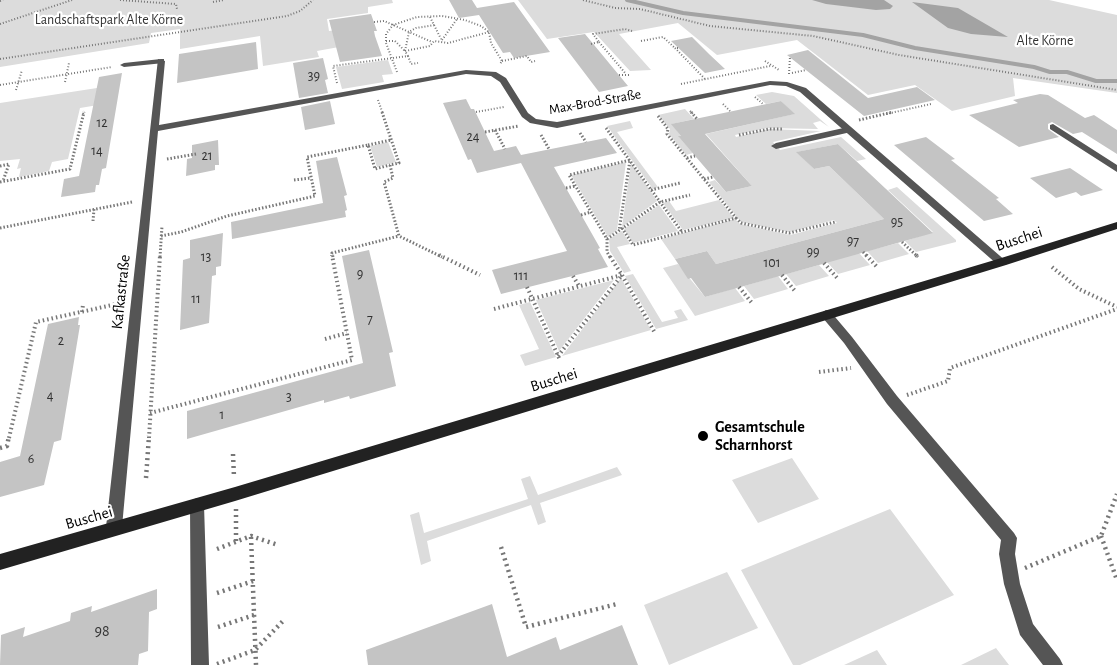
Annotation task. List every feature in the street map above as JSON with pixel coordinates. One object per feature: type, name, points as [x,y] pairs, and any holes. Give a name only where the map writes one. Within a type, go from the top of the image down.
[{"type":"street","name":"Kafkastraße","points":[[114,528],[161,61],[124,65]]},
{"type":"street","points":[[154,129],[465,72],[493,74]]},
{"type":"street","name":"Max-Brod-Straße","points":[[493,74],[503,80],[525,115],[533,121],[557,125],[601,121],[719,97],[770,83],[787,84],[803,90],[1002,262]]},
{"type":"street","points":[[1053,127],[1117,169]]},
{"type":"street","points":[[776,146],[848,130]]},
{"type":"street","name":"Buschei","points":[[0,562],[197,505],[1002,262],[1117,225]]},
{"type":"street","points":[[826,314],[892,400],[1009,538],[1007,554],[1026,629],[1054,665]]},
{"type":"street","points":[[197,505],[200,665]]},
{"type":"path","points":[[0,24],[72,0]]},
{"type":"path","points":[[120,0],[176,4],[177,9]]},
{"type":"path","points":[[213,2],[224,0]]},
{"type":"path","points":[[0,59],[287,16],[300,11],[313,0]]},
{"type":"path","points":[[583,0],[615,8],[640,9],[710,26],[813,36],[899,55],[1117,90]]},
{"type":"path","points":[[401,84],[386,40],[386,33],[393,25],[417,17],[457,19],[481,26],[489,32],[491,44],[502,61]]},
{"type":"path","points":[[430,17],[436,32],[442,40],[448,43],[489,32]]},
{"type":"path","points":[[374,22],[384,21],[432,42],[442,40],[457,19]]},
{"type":"path","points":[[405,51],[409,32],[416,28],[435,26]]},
{"type":"path","points":[[626,74],[593,34],[625,29],[632,31]]},
{"type":"path","points":[[641,41],[663,37],[705,79],[719,97],[731,99]]},
{"type":"path","points":[[386,40],[395,41],[405,51],[411,64],[418,63]]},
{"type":"path","points":[[405,51],[430,46],[432,42]]},
{"type":"path","points":[[591,44],[599,42]]},
{"type":"path","points":[[325,69],[408,56]]},
{"type":"path","points":[[493,74],[502,61],[527,56],[531,62],[535,61]]},
{"type":"path","points":[[65,82],[69,63]]},
{"type":"path","points":[[0,85],[124,65]]},
{"type":"path","points":[[333,66],[340,95]]},
{"type":"path","points":[[681,84],[770,66]]},
{"type":"path","points":[[16,90],[22,70]]},
{"type":"path","points":[[619,75],[630,75]]},
{"type":"path","points":[[368,145],[375,168],[399,163],[374,89]]},
{"type":"path","points":[[753,94],[762,92]]},
{"type":"path","points":[[476,112],[504,106],[508,112]]},
{"type":"path","points":[[687,108],[698,106]]},
{"type":"path","points":[[2,181],[70,169],[84,111]]},
{"type":"path","points":[[666,112],[656,114],[668,129],[667,134],[741,223],[789,233],[835,222]]},
{"type":"path","points":[[485,132],[523,125],[518,120]]},
{"type":"path","points":[[601,121],[667,215],[682,232]]},
{"type":"path","points":[[572,132],[601,121],[613,123]]},
{"type":"path","points":[[495,130],[505,148]]},
{"type":"path","points":[[578,130],[586,142]]},
{"type":"path","points":[[549,132],[540,132],[549,149]]},
{"type":"path","points":[[739,135],[750,133]]},
{"type":"path","points":[[161,236],[181,232],[227,216],[315,196],[307,157],[391,140]]},
{"type":"path","points":[[166,169],[168,150]]},
{"type":"path","points":[[167,159],[196,154]]},
{"type":"path","points":[[687,158],[695,156]]},
{"type":"path","points":[[630,160],[569,175],[607,239],[608,252],[655,333]]},
{"type":"path","points":[[630,160],[621,229],[633,245],[736,218]]},
{"type":"path","points":[[0,166],[9,164],[2,181]]},
{"type":"path","points":[[390,165],[393,178],[384,182],[399,236]]},
{"type":"path","points":[[704,179],[713,177]]},
{"type":"path","points":[[294,180],[311,178]]},
{"type":"path","points":[[651,190],[680,183]]},
{"type":"path","points":[[566,188],[576,186]]},
{"type":"path","points":[[607,239],[660,202],[690,195]]},
{"type":"path","points":[[0,228],[147,199]]},
{"type":"path","points":[[93,221],[94,209]]},
{"type":"path","points":[[581,215],[591,212]]},
{"type":"path","points":[[146,478],[162,217]]},
{"type":"path","points":[[150,413],[352,360],[332,253],[399,236],[480,274]]},
{"type":"path","points":[[902,242],[918,257]]},
{"type":"path","points":[[864,252],[878,268]]},
{"type":"path","points":[[824,263],[838,279]]},
{"type":"path","points":[[1053,267],[1079,289],[1117,308]]},
{"type":"path","points":[[494,309],[622,275]]},
{"type":"path","points":[[527,287],[559,358],[622,275]]},
{"type":"path","points":[[782,275],[795,291]]},
{"type":"path","points":[[573,276],[579,286]]},
{"type":"path","points":[[739,287],[752,303]]},
{"type":"path","points":[[0,448],[7,446],[36,322],[136,300]]},
{"type":"path","points":[[82,312],[83,305]]},
{"type":"path","points":[[892,400],[948,381],[950,368],[1117,308]]},
{"type":"path","points":[[324,339],[347,333]]},
{"type":"path","points":[[819,372],[851,368],[870,372]]},
{"type":"path","points":[[1117,494],[1101,536],[1117,580]]},
{"type":"path","points":[[251,536],[256,665]]},
{"type":"path","points":[[217,559],[217,548],[251,536],[278,545]]},
{"type":"path","points":[[1011,574],[1101,536]]},
{"type":"path","points":[[501,547],[526,627],[617,604]]},
{"type":"path","points":[[217,593],[253,581]]},
{"type":"path","points":[[217,582],[217,605]]},
{"type":"path","points":[[217,628],[254,615]]},
{"type":"path","points":[[217,616],[217,637]]},
{"type":"path","points":[[217,655],[217,664],[255,650],[283,621]]},
{"type":"green space","name":"Landschaftspark Alte Körne","points":[[0,0],[392,0],[393,3],[368,7],[368,13],[327,19],[329,31],[346,29],[350,45],[317,51],[319,57],[263,66],[260,36],[180,49],[180,29],[151,33],[149,43],[0,67]]},
{"type":"green space","name":"Alte Körne","points":[[518,0],[1049,0],[1117,15],[1117,93],[1013,78],[1015,96],[952,111],[915,85],[868,95],[797,40],[717,55],[678,23],[619,34],[651,70],[630,71],[594,32],[547,39]]},
{"type":"green space","points":[[388,60],[393,74],[382,75],[384,82],[342,89],[336,67]]},
{"type":"green space","points":[[97,88],[110,103],[80,108],[68,159],[52,162],[49,171],[19,177],[21,168],[17,169],[20,159],[0,161],[0,103]]},
{"type":"green space","points":[[772,92],[794,96],[829,127],[820,121],[813,123],[818,129],[767,128],[735,135],[736,137],[769,129],[821,131],[773,142],[780,150],[841,137],[866,159],[857,161],[838,144],[797,152],[814,169],[829,166],[884,219],[716,264],[707,251],[675,259],[661,239],[735,219],[740,224],[790,235],[837,223],[834,220],[790,232],[741,222],[709,182],[715,180],[726,192],[752,186],[706,134],[794,114],[781,101],[766,104],[756,95]]},
{"type":"green space","points":[[685,109],[694,119],[672,124],[681,136],[679,137],[693,153],[686,155],[669,134],[670,129],[658,115]]},
{"type":"green space","points":[[630,121],[633,128],[617,132],[658,187],[653,189],[607,126]]},
{"type":"green space","points":[[388,142],[396,162],[377,167],[370,146]]},
{"type":"green space","points":[[626,162],[617,230],[608,237],[571,175]]},
{"type":"green space","points":[[631,163],[657,201],[622,227]]},
{"type":"green space","points":[[897,187],[956,242],[916,252],[905,241],[933,232],[888,190]]},
{"type":"green space","points":[[719,200],[734,218],[683,230],[663,203],[669,201],[676,211]]},
{"type":"green space","points":[[659,205],[678,231],[633,243],[624,229]]},
{"type":"green space","points":[[622,231],[630,244],[617,247],[631,271],[624,273],[610,251],[609,239]]},
{"type":"green space","points":[[898,243],[909,254],[878,263],[867,251]]},
{"type":"green space","points":[[859,253],[870,265],[838,274],[827,262]]},
{"type":"green space","points":[[678,264],[705,297],[735,288],[745,301],[695,316],[663,268]]},
{"type":"green space","points":[[819,265],[829,276],[796,286],[786,274]]},
{"type":"green space","points":[[633,274],[662,322],[678,318],[674,311],[681,309],[688,320],[656,329],[625,276]]},
{"type":"green space","points":[[778,276],[788,289],[754,299],[744,286]]},
{"type":"green space","points":[[621,278],[651,330],[562,356]]},
{"type":"green space","points":[[614,280],[559,351],[536,300]]},
{"type":"green space","points":[[530,302],[556,357],[525,366],[520,355],[539,349],[519,305]]},
{"type":"green space","points":[[792,458],[819,499],[758,523],[732,480]]},
{"type":"green space","points":[[617,467],[622,475],[540,503],[546,522],[538,525],[531,505],[427,541],[431,561],[421,565],[410,515],[419,512],[424,533],[528,499],[521,479],[530,476],[538,495]]},
{"type":"green space","points":[[890,509],[954,595],[800,665],[793,665],[741,570]]},
{"type":"green space","points":[[727,572],[758,628],[669,665],[644,605]]},
{"type":"green space","points":[[996,648],[1009,665],[961,665]]},
{"type":"green space","points":[[877,650],[887,665],[844,665]]},
{"type":"shaded area","points":[[812,0],[884,0],[893,6],[890,9],[876,10]]},
{"type":"shaded area","points":[[912,2],[958,8],[1008,37],[971,34],[948,28]]},
{"type":"building","points":[[449,0],[472,0],[477,8],[514,2],[550,52],[514,58],[510,52],[503,53],[479,15],[459,18]]},
{"type":"building","points":[[371,14],[382,56],[340,62],[329,20]]},
{"type":"building","points":[[585,34],[628,86],[599,92],[558,38]]},
{"type":"building","points":[[692,37],[725,69],[705,73],[671,41]]},
{"type":"building","points":[[256,42],[258,69],[177,83],[179,54]]},
{"type":"building","points":[[808,50],[868,98],[917,87],[935,100],[864,116],[787,55]]},
{"type":"building","points":[[323,58],[328,79],[325,80],[328,93],[299,98],[293,63]]},
{"type":"building","points":[[122,73],[106,168],[102,169],[99,185],[96,185],[95,192],[61,197],[64,179],[79,176],[99,77]]},
{"type":"building","points":[[1040,94],[1048,95],[1085,118],[1094,115],[1117,130],[1117,154],[1082,132],[1073,134],[1052,122],[1048,124],[1048,129],[1059,137],[1019,147],[969,115],[1018,103],[1013,100]]},
{"type":"building","points":[[466,99],[471,109],[474,109],[494,151],[516,146],[521,155],[606,138],[617,153],[554,167],[600,248],[598,249],[608,267],[501,294],[492,270],[567,251],[521,163],[477,173],[471,159],[468,160],[443,103]]},
{"type":"building","points":[[330,101],[335,124],[305,130],[301,107]]},
{"type":"building","points":[[781,101],[795,114],[705,134],[752,186],[726,192],[678,136],[681,136],[671,124]]},
{"type":"building","points":[[926,137],[955,159],[951,160],[999,198],[996,199],[1013,214],[984,221],[894,145]]},
{"type":"building","points":[[218,140],[219,165],[215,165],[215,170],[186,176],[187,159],[192,158],[192,145]]},
{"type":"building","points":[[838,144],[933,233],[705,297],[691,278],[688,279],[675,259],[707,251],[716,264],[884,219],[829,166],[814,169],[796,152]]},
{"type":"building","points":[[337,157],[347,195],[344,196],[346,217],[232,239],[231,222],[323,203],[316,161]]},
{"type":"building","points":[[1070,168],[1103,190],[1081,196],[1076,192],[1056,198],[1030,178]]},
{"type":"building","points":[[223,233],[221,266],[216,267],[216,275],[212,276],[209,323],[180,330],[183,260],[190,258],[190,240]]},
{"type":"building","points":[[369,250],[393,352],[389,353],[396,386],[350,399],[349,396],[324,403],[324,400],[187,439],[187,411],[363,363],[342,256]]},
{"type":"building","points":[[79,317],[78,325],[80,325],[61,440],[54,442],[44,485],[0,497],[0,462],[20,456],[48,324]]},
{"type":"building","points":[[157,589],[157,609],[149,612],[148,651],[139,654],[138,665],[0,665],[1,635],[25,627],[23,637],[70,621],[71,613],[92,606],[91,612]]},
{"type":"building","points":[[492,604],[507,657],[556,637],[560,650],[622,625],[638,665],[368,665],[366,650]]},
{"type":"waterway","name":"Alte Körne","points":[[627,0],[683,13],[863,35],[915,48],[1034,67],[1050,72],[1067,72],[1096,81],[1117,81]]},
{"type":"place","name":"Gesamtschule Scharnhorst","points":[[703,436]]}]
